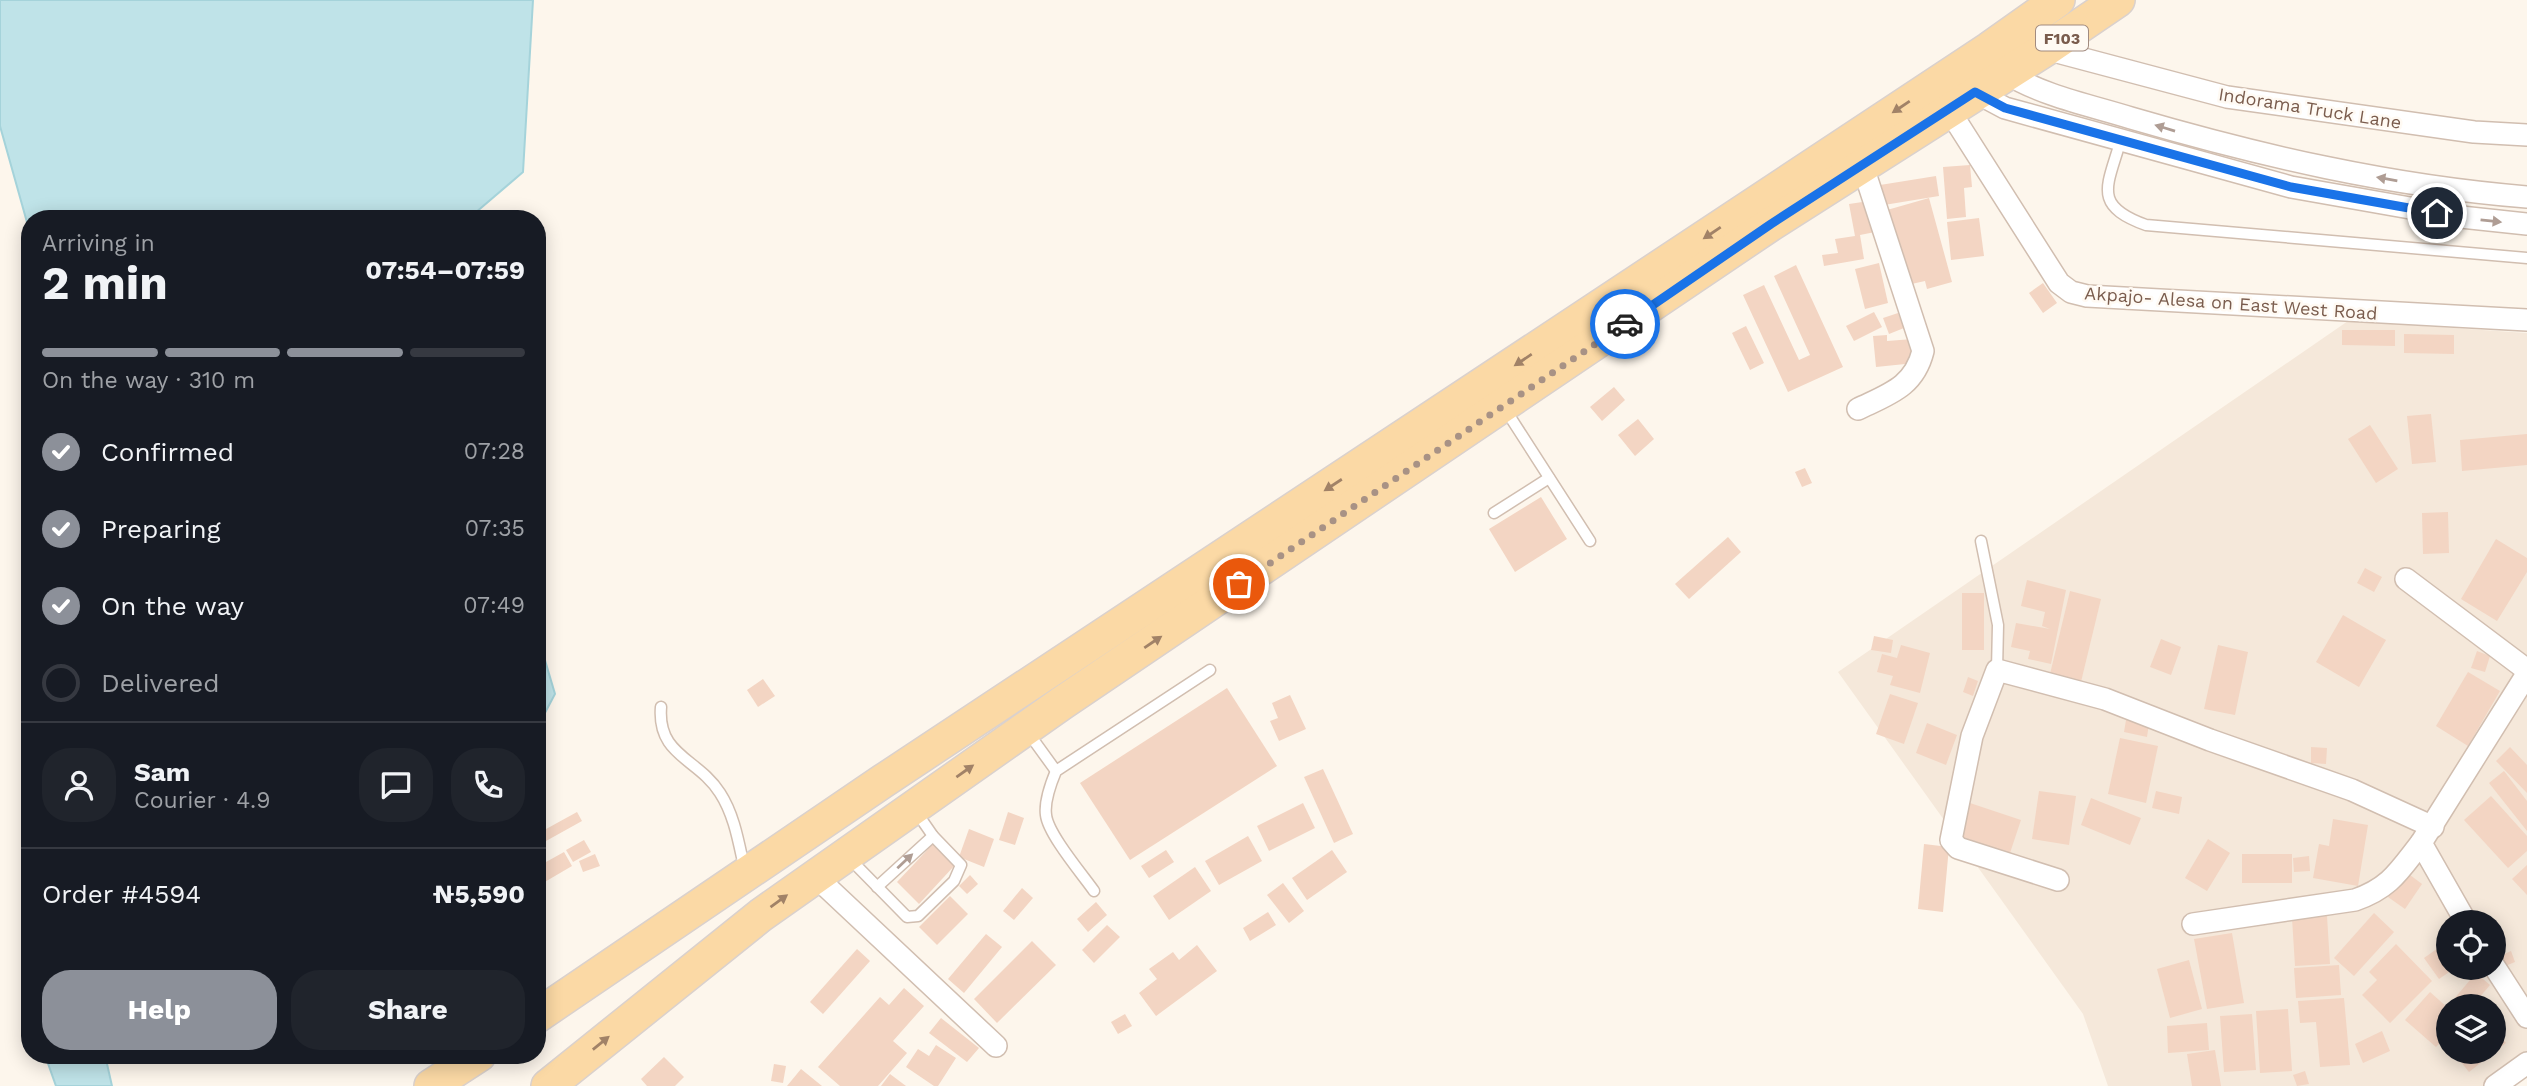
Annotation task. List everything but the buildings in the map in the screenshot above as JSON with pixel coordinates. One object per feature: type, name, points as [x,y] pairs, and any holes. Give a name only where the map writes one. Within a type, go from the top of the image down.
[{"type":"main road","name":"F103","points":[[548,1086],[761,915],[845,853],[1771,224],[1962,101],[2029,21],[2058,0]]},
{"type":"main road","name":"F103","points":[[546,1010],[746,873],[1997,61],[2046,48],[2118,0]]},
{"type":"main road","points":[[432,1086],[465,1064]]},
{"type":"street","points":[[2029,21],[2046,48]]},
{"type":"street","name":"Indorama Truck Lane","points":[[2046,48],[2227,97],[2474,132],[2527,135]]},
{"type":"street","points":[[1997,61],[2023,84],[2213,143],[2301,164],[2463,192],[2527,197]]},
{"type":"street","points":[[1962,101],[2005,108],[2291,187],[2462,217],[2527,225]]},
{"type":"street","name":"Akpajo- Alesa on East West Road","points":[[1962,101],[2041,258],[2059,283],[2071,292],[2101,297],[2527,320]]},
{"type":"street","points":[[1858,409],[1900,389],[1919,370],[1923,351],[1863,167]]},
{"type":"street","points":[[2193,924],[2355,901],[2376,893],[2392,880],[2427,835],[2527,672],[2406,579]]},
{"type":"street","points":[[2057,880],[1958,848],[1951,840],[1972,736],[1997,670],[2105,699],[2210,740],[2353,790],[2427,835],[2461,910]]},
{"type":"street","points":[[814,876],[996,1046]]},
{"type":"street","points":[[2503,980],[2527,1017]]},
{"type":"street","points":[[2495,1086],[2527,1063]]},
{"type":"lane","points":[[2121,139],[2106,190],[2111,207],[2125,217],[2146,225],[2527,258]]},
{"type":"lane","points":[[1504,407],[1590,541]]},
{"type":"lane","points":[[1494,513],[1549,478]]},
{"type":"lane","points":[[1981,541],[1998,625],[1997,670]]},
{"type":"lane","points":[[1094,891],[1060,844],[1046,815],[1050,783],[1056,771],[1210,670]]},
{"type":"lane","points":[[661,707],[659,724],[663,737],[718,789],[728,805],[746,873]]},
{"type":"lane","points":[[1025,729],[1056,771]]},
{"type":"lane","points":[[845,853],[907,917],[918,916],[954,881],[961,865],[933,836],[913,807]]},
{"type":"lane","points":[[877,887],[933,836]]},
{"type":"shaded area","points":[[2348,321],[2527,333],[2527,1070],[2505,1086],[2108,1086],[2083,1014],[1838,672]]},
{"type":"water","points":[[0,0],[533,0],[523,172],[479,210],[24,210],[0,126]]},
{"type":"water","points":[[546,664],[555,694],[546,711]]},
{"type":"water","points":[[48,1064],[107,1064],[112,1086],[56,1086]]},
{"type":"way so far","points":[[1239,584],[1625,324]]},
{"type":"route","points":[[1625,324],[1771,224],[1863,167],[1975,92],[2005,108],[2291,187],[2437,213]]}]
